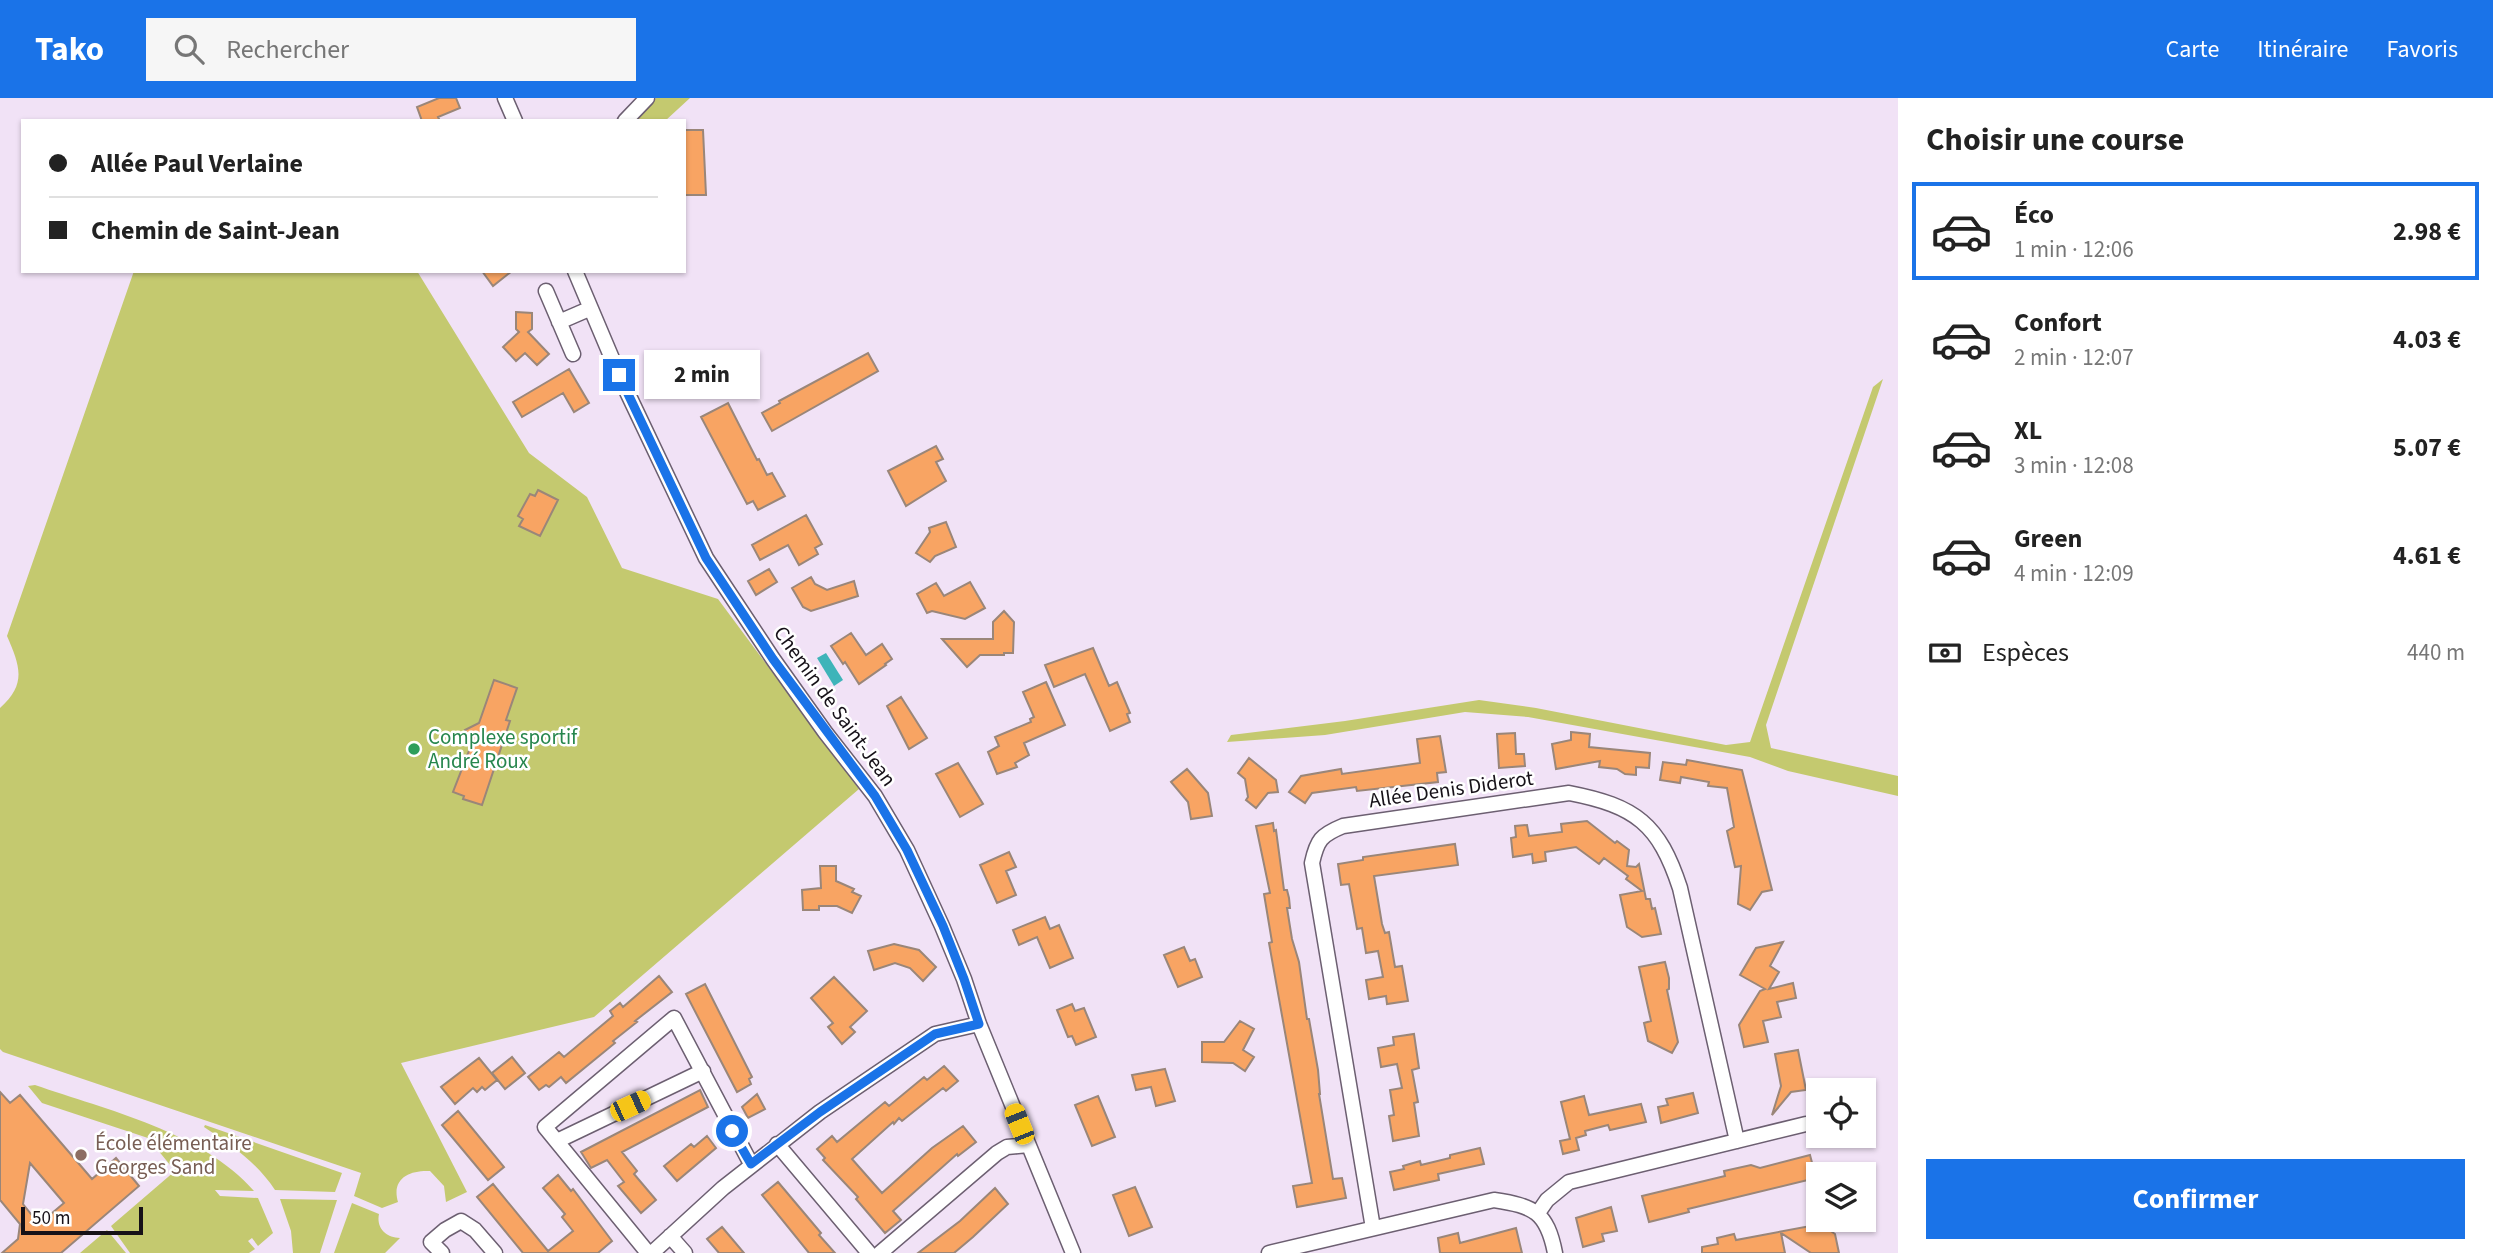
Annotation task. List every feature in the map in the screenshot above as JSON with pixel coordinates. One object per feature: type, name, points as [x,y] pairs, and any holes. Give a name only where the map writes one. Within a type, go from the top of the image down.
[{"type":"street","points":[[506,98],[514,119]]},
{"type":"street","points":[[627,119],[646,98]]},
{"type":"street","name":"Chemin de Saint-Jean","points":[[576,273],[589,309],[706,558],[773,659],[875,796],[907,850],[943,926],[979,1024],[1073,1253]]},
{"type":"street","points":[[545,291],[573,354]]},
{"type":"street","points":[[559,322],[589,309]]},
{"type":"street","name":"Allée Denis Diderot","points":[[1373,1228],[1312,863],[1316,846],[1326,833],[1343,826],[1569,793],[1603,799],[1632,812],[1656,835],[1671,860],[1680,888],[1737,1141]]},
{"type":"street","points":[[751,1164],[674,1018],[545,1127],[650,1253],[777,1144],[935,1034],[979,1024]]},
{"type":"street","points":[[557,1141],[703,1071]]},
{"type":"street","points":[[1538,1213],[1547,1200],[1569,1182],[1806,1124]]},
{"type":"street","points":[[777,1144],[869,1253]]},
{"type":"street","points":[[880,1253],[997,1153],[1007,1147],[1028,1145]]},
{"type":"street","points":[[1269,1253],[1494,1200],[1518,1203],[1538,1213],[1551,1233],[1555,1253]]},
{"type":"street","points":[[442,1253],[431,1242],[461,1221],[475,1230],[495,1253]]},
{"type":"street","points":[[670,1236],[685,1253]]},
{"type":"green space","points":[[656,98],[690,98],[667,119],[637,119]]},
{"type":"green space","name":"Complexe sportif André Roux","points":[[133,273],[418,273],[529,453],[587,497],[622,568],[718,599],[859,789],[594,1017],[401,1063],[467,1192],[446,1202],[444,1186],[430,1171],[416,1172],[400,1181],[397,1187],[398,1202],[382,1208],[354,1196],[361,1173],[0,1049],[0,708],[18,683],[18,666],[7,636]]},
{"type":"green space","points":[[1883,379],[1766,725],[1771,748],[1898,776],[1898,796],[1788,771],[1750,757],[1528,717],[1465,712],[1325,735],[1227,742],[1231,735],[1479,700],[1536,708],[1726,745],[1750,742],[1873,387]]},
{"type":"green space","points":[[35,1085],[152,1125],[208,1153],[254,1191],[215,1190],[220,1196],[258,1198],[273,1233],[258,1246],[252,1238],[248,1241],[255,1249],[249,1253],[130,1253],[111,1226],[175,1171],[148,1138],[42,1103],[28,1086]]},
{"type":"green space","points":[[205,1125],[342,1173],[335,1192],[275,1190],[252,1163],[204,1127]]},
{"type":"green space","points":[[280,1199],[337,1200],[320,1253],[293,1253],[291,1231]]},
{"type":"green space","points":[[352,1203],[379,1214],[379,1224],[383,1231],[400,1238],[385,1253],[334,1253]]},
{"type":"green space","points":[[107,1230],[126,1253],[80,1253]]},
{"type":"water","points":[[826,653],[843,680],[834,686],[817,658]]},
{"type":"building","points":[[439,98],[456,98],[460,108],[438,117],[439,119],[421,119],[417,107]]},
{"type":"building","points":[[686,130],[703,130],[706,195],[686,195]]},
{"type":"building","points":[[483,273],[509,273],[493,286]]},
{"type":"building","points":[[516,312],[532,313],[532,329],[528,332],[549,354],[537,365],[525,353],[516,361],[503,347],[519,332],[516,329]]},
{"type":"building","points":[[868,353],[878,371],[772,431],[762,413]]},
{"type":"building","points":[[569,369],[589,403],[574,412],[563,393],[522,417],[513,402]]},
{"type":"building","points":[[728,403],[757,460],[759,459],[767,475],[772,473],[785,496],[758,510],[753,501],[747,504],[701,417]]},
{"type":"building","points":[[936,446],[943,459],[936,462],[946,481],[906,506],[888,471]]},
{"type":"building","points":[[538,490],[558,500],[540,536],[519,526],[523,519],[518,516],[530,494],[535,496]]},
{"type":"building","points":[[806,515],[822,544],[815,548],[818,554],[799,565],[788,545],[760,560],[752,545]]},
{"type":"building","points":[[946,522],[956,547],[935,556],[930,562],[916,553],[930,532],[929,528]]},
{"type":"building","points":[[769,569],[777,582],[756,595],[748,581]]},
{"type":"building","points":[[811,577],[815,584],[827,590],[854,581],[858,596],[811,611],[803,607],[792,588]]},
{"type":"building","points":[[970,582],[985,608],[965,619],[932,611],[927,613],[917,594],[936,583],[944,596]]},
{"type":"building","points":[[1004,611],[1014,622],[1013,653],[980,655],[967,667],[942,639],[993,639],[993,622]]},
{"type":"building","points":[[851,633],[866,655],[882,644],[892,659],[859,684],[831,646]]},
{"type":"building","points":[[1093,648],[1109,686],[1117,682],[1130,713],[1127,714],[1130,722],[1110,731],[1085,674],[1054,687],[1045,665]]},
{"type":"building","points":[[494,680],[517,688],[506,720],[510,721],[482,805],[463,799],[464,796],[453,792],[472,743],[465,730],[479,723]]},
{"type":"building","points":[[1046,682],[1065,725],[1024,743],[1029,755],[1015,763],[1017,767],[997,774],[988,752],[999,746],[995,737],[1031,722],[1030,719],[1034,717],[1023,692]]},
{"type":"building","points":[[901,697],[927,738],[909,749],[887,706]]},
{"type":"building","points":[[1571,732],[1590,734],[1589,747],[1650,753],[1649,768],[1636,767],[1636,775],[1625,774],[1617,769],[1599,767],[1600,761],[1556,769],[1552,744],[1571,740]]},
{"type":"building","points":[[1515,733],[1516,754],[1524,754],[1525,766],[1499,768],[1497,734]]},
{"type":"building","points":[[1440,736],[1446,772],[1437,773],[1438,782],[1357,791],[1356,787],[1312,793],[1305,803],[1289,792],[1301,776],[1341,769],[1342,774],[1420,763],[1417,739]]},
{"type":"building","points":[[1249,758],[1276,780],[1278,792],[1268,793],[1256,808],[1246,800],[1248,797],[1245,779],[1238,773]]},
{"type":"building","points":[[1687,760],[1742,770],[1772,890],[1762,892],[1750,910],[1738,904],[1741,866],[1735,867],[1727,831],[1734,827],[1727,788],[1708,786],[1709,782],[1681,777],[1680,783],[1660,780],[1663,762],[1686,765]]},
{"type":"building","points":[[958,763],[983,804],[960,817],[936,774]]},
{"type":"building","points":[[1187,769],[1208,793],[1212,816],[1191,819],[1188,802],[1171,782]]},
{"type":"building","points":[[1587,821],[1615,843],[1617,841],[1629,850],[1627,866],[1636,867],[1639,864],[1646,899],[1650,899],[1652,909],[1655,908],[1661,934],[1642,937],[1627,927],[1620,895],[1642,891],[1626,879],[1628,876],[1604,858],[1599,864],[1576,847],[1545,852],[1546,861],[1533,863],[1532,854],[1513,857],[1511,838],[1516,837],[1515,826],[1527,825],[1529,836],[1562,832],[1561,824]]},
{"type":"building","points":[[1273,823],[1284,890],[1287,890],[1289,898],[1290,908],[1287,908],[1292,939],[1299,962],[1318,1070],[1319,1094],[1333,1179],[1342,1178],[1346,1198],[1297,1207],[1293,1186],[1312,1183],[1269,943],[1272,942],[1264,894],[1270,893],[1256,826]]},
{"type":"building","points":[[1455,844],[1458,865],[1374,876],[1382,924],[1385,933],[1389,932],[1395,967],[1402,966],[1408,1001],[1387,1004],[1386,996],[1369,999],[1366,980],[1383,977],[1378,951],[1366,953],[1362,928],[1357,929],[1349,884],[1341,885],[1338,864],[1363,860],[1363,857]]},
{"type":"building","points":[[1009,852],[1016,867],[1006,871],[1016,895],[997,903],[980,865]]},
{"type":"building","points":[[820,866],[836,866],[836,881],[854,889],[852,892],[861,896],[852,913],[837,906],[819,906],[819,910],[803,910],[802,890],[821,888]]},
{"type":"building","points":[[1045,917],[1050,929],[1059,925],[1073,958],[1050,968],[1037,937],[1019,945],[1013,930]]},
{"type":"building","points":[[1783,942],[1770,966],[1779,972],[1769,989],[1793,983],[1796,998],[1777,1002],[1781,1017],[1763,1021],[1768,1042],[1744,1047],[1739,1025],[1760,991],[1765,989],[1740,975],[1756,948]]},
{"type":"building","points":[[894,944],[919,950],[936,967],[923,981],[910,968],[895,963],[874,970],[868,951]]},
{"type":"building","points":[[1184,947],[1190,961],[1195,959],[1202,977],[1178,987],[1164,955]]},
{"type":"building","points":[[1665,962],[1669,978],[1667,990],[1678,1042],[1672,1053],[1648,1041],[1644,1023],[1651,1021],[1639,967]]},
{"type":"building","points":[[659,976],[672,992],[566,1083],[561,1077],[549,1087],[546,1085],[539,1090],[528,1077],[559,1052],[564,1057],[613,1016],[610,1011],[620,1003],[623,1007]]},
{"type":"building","points":[[834,977],[867,1011],[850,1027],[855,1032],[842,1044],[828,1027],[833,1023],[811,998]]},
{"type":"building","points":[[705,984],[752,1077],[749,1079],[751,1084],[737,1092],[686,994]]},
{"type":"building","points":[[1072,1004],[1075,1011],[1084,1008],[1096,1037],[1076,1045],[1072,1036],[1068,1037],[1057,1010]]},
{"type":"building","points":[[1240,1021],[1254,1029],[1243,1050],[1254,1057],[1245,1071],[1233,1063],[1202,1062],[1202,1042],[1224,1042]]},
{"type":"building","points":[[1414,1034],[1419,1068],[1412,1070],[1418,1102],[1414,1103],[1419,1136],[1393,1141],[1389,1116],[1394,1115],[1390,1090],[1402,1088],[1397,1064],[1381,1067],[1378,1048],[1394,1045],[1393,1037]]},
{"type":"building","points":[[1798,1050],[1806,1090],[1791,1092],[1772,1115],[1781,1086],[1775,1054]]},
{"type":"building","points":[[512,1057],[525,1073],[505,1089],[492,1073]]},
{"type":"building","points":[[479,1058],[497,1080],[485,1090],[482,1087],[477,1092],[473,1088],[455,1104],[441,1087]]},
{"type":"building","points":[[944,1066],[958,1081],[946,1091],[943,1088],[902,1121],[899,1118],[894,1124],[893,1122],[852,1159],[882,1193],[932,1148],[963,1126],[976,1142],[958,1156],[957,1154],[893,1211],[901,1220],[885,1233],[856,1199],[858,1197],[823,1160],[825,1158],[817,1149],[832,1136],[837,1142],[885,1102],[889,1106],[924,1077],[927,1080]]},
{"type":"building","points":[[1165,1069],[1175,1101],[1156,1106],[1151,1087],[1136,1090],[1132,1075]]},
{"type":"building","points":[[700,1090],[708,1107],[622,1152],[637,1171],[634,1174],[656,1200],[641,1213],[618,1186],[624,1182],[607,1160],[591,1168],[581,1152]]},
{"type":"building","points":[[0,1092],[10,1103],[20,1095],[92,1179],[116,1158],[139,1186],[61,1253],[2,1253],[18,1239],[20,1224],[0,1200]],"holes":[[[30,1163],[64,1203],[39,1224],[23,1204]]]},
{"type":"building","points":[[1693,1093],[1698,1113],[1661,1123],[1658,1107],[1668,1105],[1666,1099]]},
{"type":"building","points":[[757,1094],[765,1109],[748,1118],[742,1107]]},
{"type":"building","points":[[1098,1096],[1115,1137],[1092,1146],[1075,1105]]},
{"type":"building","points":[[1584,1096],[1589,1115],[1641,1104],[1646,1122],[1610,1130],[1608,1125],[1585,1131],[1586,1135],[1576,1138],[1579,1150],[1563,1154],[1560,1141],[1570,1139],[1561,1102]]},
{"type":"building","points":[[458,1111],[504,1167],[488,1180],[442,1125]]},
{"type":"building","points":[[707,1136],[716,1148],[677,1181],[664,1166],[691,1144],[694,1147]]},
{"type":"building","points":[[1480,1148],[1484,1164],[1438,1174],[1439,1180],[1394,1190],[1390,1172],[1420,1161],[1421,1165]]},
{"type":"building","points":[[1810,1155],[1812,1162],[1806,1162],[1806,1180],[1688,1209],[1689,1212],[1649,1222],[1642,1196],[1725,1176],[1724,1171],[1751,1165],[1760,1168]]},
{"type":"building","points":[[558,1175],[571,1191],[573,1189],[612,1241],[598,1253],[523,1253],[477,1197],[493,1184],[548,1251],[573,1231],[562,1217],[565,1214],[543,1188]]},
{"type":"building","points":[[778,1182],[835,1253],[809,1253],[762,1195]]},
{"type":"building","points":[[1135,1187],[1152,1227],[1129,1236],[1113,1195]]},
{"type":"building","points":[[995,1188],[1008,1204],[973,1237],[954,1253],[918,1253],[960,1221]]},
{"type":"building","points":[[1611,1207],[1617,1231],[1602,1234],[1604,1241],[1583,1247],[1576,1218]]},
{"type":"building","points":[[722,1227],[744,1253],[719,1253],[707,1239]]},
{"type":"building","points":[[1806,1227],[1806,1232],[1835,1234],[1839,1253],[1811,1253],[1781,1233],[1785,1253],[1702,1253],[1702,1247],[1718,1244],[1717,1238],[1734,1234],[1736,1240]]},
{"type":"building","points":[[1516,1228],[1522,1253],[1440,1253],[1438,1238],[1458,1233],[1460,1243]]},
{"type":"place","name":"Complexe sportif André Roux","points":[[414,749]]},
{"type":"place","name":"École élémentaire Georges Sand","points":[[81,1155]]},
{"type":"route","points":[[619,375],[706,558],[773,659],[875,796],[907,850],[943,926],[979,1024],[935,1034],[820,1112],[751,1164],[732,1131]]}]
